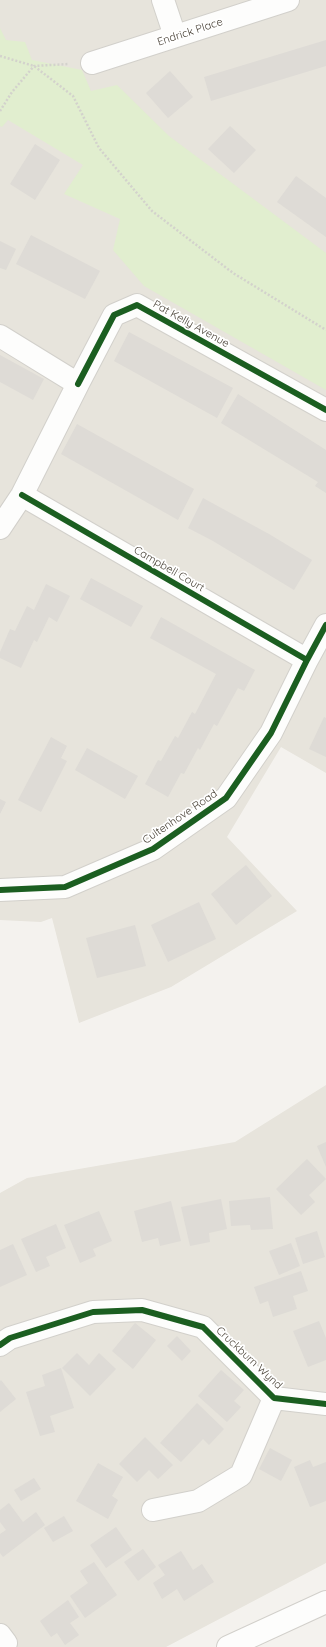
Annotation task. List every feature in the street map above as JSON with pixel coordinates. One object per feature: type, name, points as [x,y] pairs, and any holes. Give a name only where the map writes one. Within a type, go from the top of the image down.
[{"type":"street","points":[[163,0],[175,36]]},
{"type":"street","name":"Endrick Place","points":[[92,63],[280,1]]},
{"type":"street","name":"Pat Kelly Avenue","points":[[78,384],[114,315],[137,305],[326,410]]},
{"type":"street","points":[[0,336],[78,384],[22,495],[0,528]]},
{"type":"street","name":"Campbell Court","points":[[22,495],[306,660]]},
{"type":"street","name":"Cultenhove Road","points":[[0,890],[65,887],[153,849],[226,798],[271,733],[306,660],[326,625]]},
{"type":"street","name":"Cruckburn Wynd","points":[[0,1345],[10,1338],[92,1312],[142,1310],[202,1327],[274,1398],[326,1404]]},
{"type":"street","points":[[153,1510],[198,1501],[241,1475],[274,1398]]},
{"type":"street","points":[[228,1647],[326,1602]]},
{"type":"path","points":[[0,56],[34,66],[92,63]]},
{"type":"path","points":[[0,111],[12,92],[34,66]]},
{"type":"path","points":[[34,66],[73,96],[99,148],[152,211],[233,273],[326,330]]},
{"type":"shaded area","points":[[0,0],[326,0],[326,773],[281,747],[227,837],[297,911],[171,987],[79,1023],[52,918],[41,922],[0,920]]},
{"type":"shaded area","points":[[326,1085],[326,1563],[166,1647],[0,1647],[0,1193],[27,1178],[235,1142]]},
{"type":"green space","points":[[0,28],[6,40],[25,42],[32,60],[82,70],[91,91],[117,85],[169,136],[326,253],[326,390],[144,286],[113,250],[120,219],[64,194],[83,165],[8,120],[2,127],[0,126]]},
{"type":"building","points":[[326,40],[326,66],[211,101],[204,77]]},
{"type":"building","points":[[170,71],[193,97],[168,118],[146,93]]},
{"type":"building","points":[[230,126],[256,150],[234,173],[208,149]]},
{"type":"building","points":[[35,144],[60,160],[35,200],[10,184]]},
{"type":"building","points":[[296,176],[326,198],[326,237],[277,202]]},
{"type":"building","points":[[31,235],[100,271],[85,299],[16,264]]},
{"type":"building","points":[[0,241],[16,249],[6,270],[0,268]]},
{"type":"building","points":[[129,332],[233,388],[217,418],[114,361]]},
{"type":"building","points":[[0,355],[44,379],[33,400],[0,382]]},
{"type":"building","points":[[238,394],[326,450],[326,493],[315,486],[318,482],[221,423]]},
{"type":"building","points":[[77,424],[194,489],[178,520],[61,454]]},
{"type":"building","points":[[203,498],[269,534],[312,560],[294,590],[213,541],[188,528]]},
{"type":"building","points":[[91,578],[143,606],[131,627],[80,599]]},
{"type":"building","points":[[46,584],[70,596],[57,622],[49,617],[37,642],[34,640],[21,668],[0,658],[0,652],[10,629],[15,631],[27,606],[34,610]]},
{"type":"building","points":[[161,617],[255,670],[244,691],[238,688],[217,726],[214,724],[200,750],[198,748],[184,774],[181,773],[168,797],[145,784],[158,760],[161,761],[175,736],[178,738],[192,712],[195,714],[216,674],[150,638]]},
{"type":"building","points":[[324,717],[326,718],[326,757],[309,749]]},
{"type":"building","points":[[51,737],[67,746],[61,758],[67,761],[41,812],[18,800]]},
{"type":"building","points":[[87,748],[138,776],[125,799],[75,770]]},
{"type":"building","points":[[0,799],[6,802],[0,814]]},
{"type":"building","points":[[246,865],[272,896],[236,925],[211,894]]},
{"type":"building","points":[[199,902],[216,939],[168,962],[151,925]]},
{"type":"building","points":[[135,925],[146,966],[97,978],[86,938]]},
{"type":"building","points":[[326,1142],[326,1167],[317,1146]]},
{"type":"building","points":[[307,1159],[326,1179],[309,1195],[315,1202],[301,1215],[276,1189]]},
{"type":"building","points":[[270,1197],[273,1229],[251,1230],[250,1225],[231,1226],[229,1201]]},
{"type":"building","points":[[221,1199],[227,1229],[209,1233],[210,1242],[190,1246],[181,1207]]},
{"type":"building","points":[[171,1201],[181,1241],[160,1246],[158,1238],[142,1242],[134,1211]]},
{"type":"building","points":[[99,1211],[112,1241],[93,1249],[96,1256],[80,1263],[64,1225]]},
{"type":"building","points":[[56,1224],[66,1248],[46,1257],[50,1266],[36,1272],[21,1239]]},
{"type":"building","points":[[317,1231],[325,1257],[303,1264],[295,1238]]},
{"type":"building","points":[[291,1243],[300,1266],[279,1275],[269,1251]]},
{"type":"building","points":[[13,1244],[27,1275],[0,1287],[0,1250]]},
{"type":"building","points":[[301,1271],[308,1291],[293,1296],[297,1309],[273,1317],[268,1301],[260,1304],[254,1287]]},
{"type":"building","points":[[319,1321],[326,1338],[326,1360],[308,1367],[293,1331]]},
{"type":"building","points":[[135,1323],[156,1340],[133,1369],[112,1351]]},
{"type":"building","points":[[177,1336],[191,1351],[182,1361],[167,1346]]},
{"type":"building","points":[[77,1353],[89,1365],[99,1353],[116,1369],[90,1396],[62,1368]]},
{"type":"building","points":[[61,1368],[74,1408],[50,1416],[55,1432],[40,1436],[26,1392],[45,1386],[42,1375]]},
{"type":"building","points":[[221,1370],[244,1390],[234,1401],[241,1407],[227,1422],[198,1396]]},
{"type":"building","points":[[1,1380],[16,1399],[0,1412],[0,1381]]},
{"type":"building","points":[[197,1403],[224,1429],[209,1445],[203,1439],[181,1462],[160,1443]]},
{"type":"building","points":[[145,1437],[173,1465],[158,1479],[149,1470],[137,1482],[119,1464]]},
{"type":"building","points":[[270,1448],[292,1460],[281,1481],[259,1469]]},
{"type":"building","points":[[310,1460],[313,1467],[326,1462],[326,1501],[310,1507],[294,1467]]},
{"type":"building","points":[[98,1463],[123,1477],[112,1496],[118,1500],[108,1519],[76,1501]]},
{"type":"building","points":[[34,1478],[41,1489],[21,1501],[14,1490]]},
{"type":"building","points":[[9,1503],[23,1522],[36,1512],[45,1525],[3,1557],[0,1553],[0,1534],[6,1530],[0,1522],[0,1510]]},
{"type":"building","points":[[64,1516],[73,1531],[53,1542],[44,1528]]},
{"type":"building","points":[[116,1527],[132,1550],[106,1568],[90,1545]]},
{"type":"building","points":[[143,1549],[156,1567],[138,1581],[124,1562]]},
{"type":"building","points":[[181,1551],[193,1570],[202,1564],[214,1582],[184,1601],[177,1589],[162,1599],[153,1583],[165,1575],[158,1565]]},
{"type":"building","points":[[94,1562],[117,1595],[85,1618],[70,1596],[88,1583],[80,1571]]},
{"type":"building","points":[[68,1600],[79,1617],[70,1623],[79,1635],[65,1645],[57,1633],[51,1637],[40,1621]]},
{"type":"cycle path","points":[[78,384],[114,315],[137,305],[326,410]]},
{"type":"cycle path","points":[[22,495],[307,660]]},
{"type":"cycle path","points":[[0,890],[65,887],[153,849],[226,798],[271,733],[326,625]]},
{"type":"cycle path","points":[[0,1345],[10,1338],[93,1312],[142,1310],[203,1327],[274,1398],[326,1404]]}]
